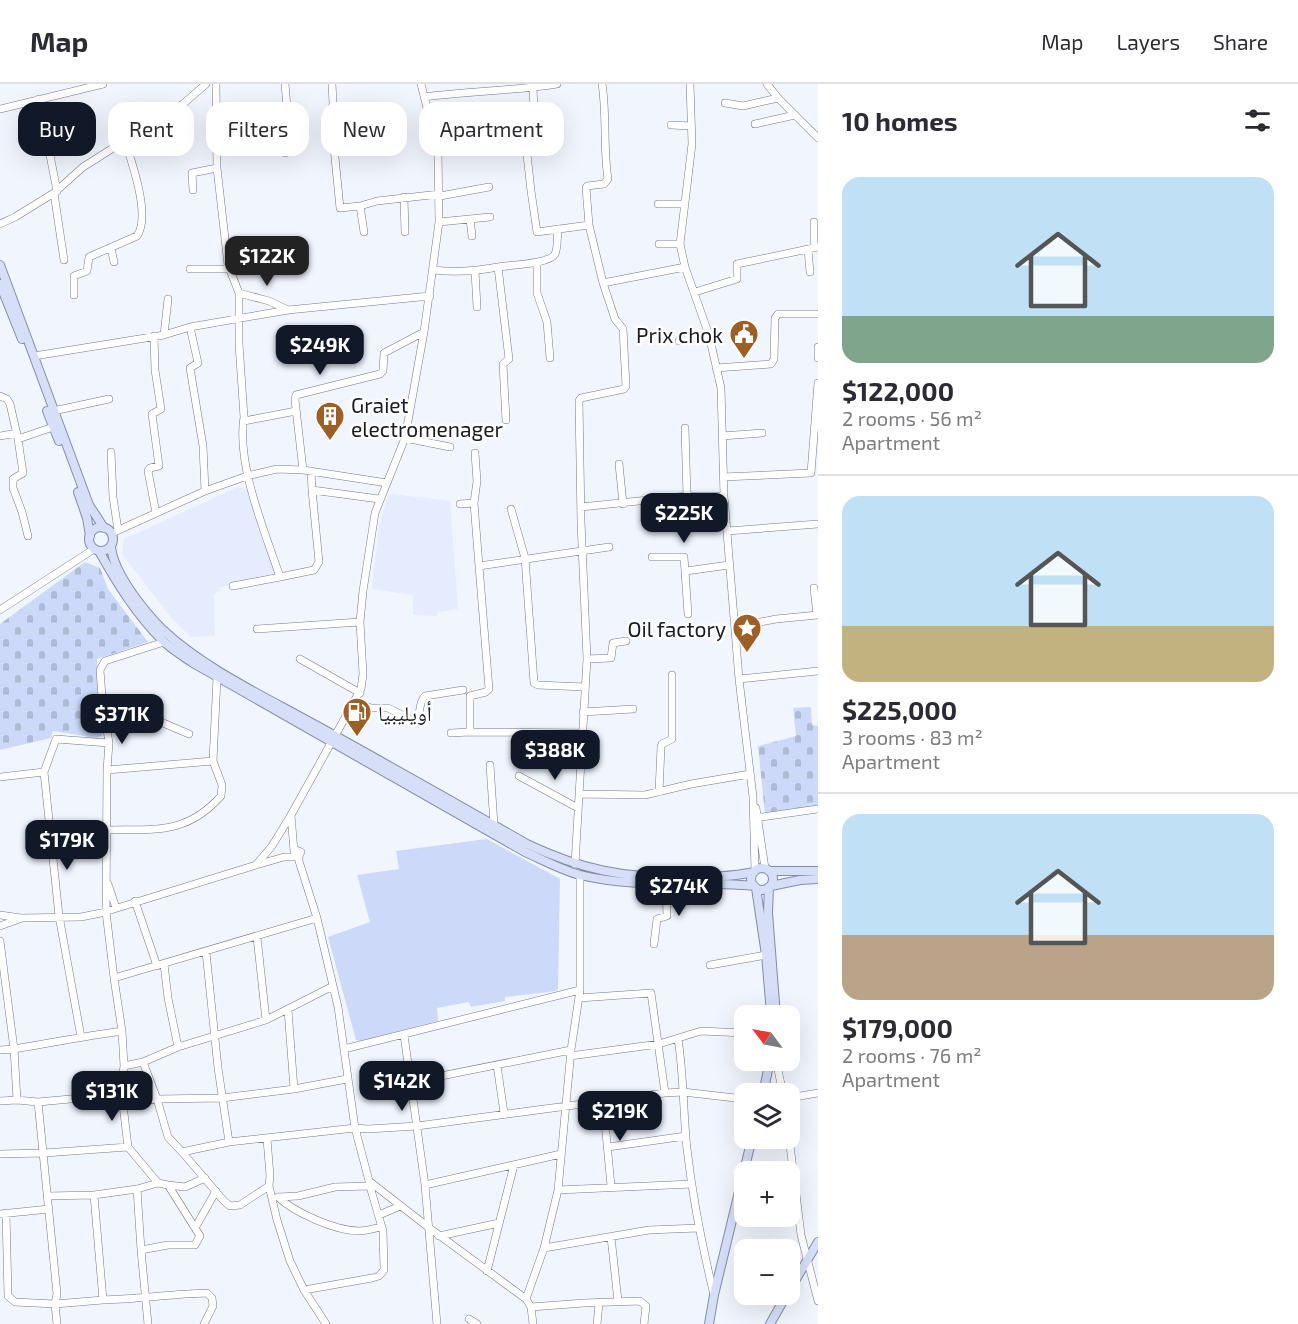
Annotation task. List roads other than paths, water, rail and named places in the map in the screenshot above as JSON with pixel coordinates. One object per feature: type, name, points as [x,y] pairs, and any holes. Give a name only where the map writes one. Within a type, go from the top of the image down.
[{"type":"main road","points":[[0,265],[89,505],[111,530],[114,540],[111,547],[105,551],[96,550]]},
{"type":"main road","points":[[0,284],[75,482],[87,518],[90,543],[127,598],[164,642],[193,663],[527,844],[575,864],[644,878],[712,877],[767,870],[818,872]]},
{"type":"main road","points":[[90,536],[94,530],[111,530]]},
{"type":"main road","points":[[111,547],[114,560],[131,592],[163,630],[196,656],[525,852],[580,875],[642,884],[723,883],[755,887],[761,890],[800,880],[818,879]]},
{"type":"main road","points":[[767,870],[773,876],[768,913],[775,1005]]},
{"type":"main road","points":[[754,871],[751,878],[755,887],[766,955],[770,1005]]},
{"type":"main road","points":[[709,1324],[714,1294],[749,1149]]},
{"type":"main road","points":[[800,1273],[818,1242]]},
{"type":"main road","points":[[770,1324],[781,1305]]},
{"type":"street","points":[[0,109],[103,84]]},
{"type":"street","points":[[185,102],[206,84]]},
{"type":"street","points":[[216,84],[217,168],[229,269],[239,293],[239,344],[244,420],[242,427],[248,476],[280,577]]},
{"type":"street","points":[[285,84],[287,102]]},
{"type":"street","points":[[332,84],[333,102]]},
{"type":"street","points":[[256,865],[272,846],[291,815],[360,693],[363,680],[360,622],[372,526],[379,499],[405,438],[430,296],[440,222],[438,152],[421,84]]},
{"type":"street","points":[[424,97],[557,84]]},
{"type":"street","points":[[575,864],[587,659],[579,401],[581,398],[624,389],[626,386],[623,329],[615,319],[603,283],[589,225],[586,187],[604,184],[608,179],[604,148],[602,84]]},
{"type":"street","points":[[690,84],[692,144],[680,244],[685,267],[709,335],[721,388],[724,496],[739,679],[756,818],[767,870]]},
{"type":"street","points":[[767,84],[818,138]]},
{"type":"street","points":[[533,88],[534,110],[526,145],[537,232],[589,225]]},
{"type":"street","points":[[725,103],[743,106],[778,98]]},
{"type":"street","points":[[39,99],[56,192],[64,260]]},
{"type":"street","points":[[755,124],[795,115]]},
{"type":"street","points":[[671,125],[691,126]]},
{"type":"street","points":[[0,224],[56,192],[83,167],[108,152]]},
{"type":"street","points":[[74,295],[74,276],[87,270],[90,256],[137,236],[141,229],[141,200],[129,156]]},
{"type":"street","points":[[335,156],[340,209],[404,197],[440,195],[489,187]]},
{"type":"street","points":[[193,190],[192,173],[217,168]]},
{"type":"street","points":[[404,197],[405,232]]},
{"type":"street","points":[[658,204],[683,204]]},
{"type":"street","points":[[360,206],[364,232]]},
{"type":"street","points":[[440,222],[490,217]]},
{"type":"street","points":[[470,219],[472,236]]},
{"type":"street","points":[[810,272],[814,222]]},
{"type":"street","points":[[434,270],[475,271],[537,262],[554,255],[558,229]]},
{"type":"street","points":[[659,244],[680,244]]},
{"type":"street","points":[[111,248],[114,262]]},
{"type":"street","points":[[695,292],[737,279],[737,264],[813,248]]},
{"type":"street","points":[[537,262],[537,293],[547,322],[550,358]]},
{"type":"street","points":[[498,267],[509,360],[503,364],[506,420]]},
{"type":"street","points":[[603,283],[685,267]]},
{"type":"street","points":[[190,269],[229,269]]},
{"type":"street","points":[[475,271],[477,307]]},
{"type":"street","points":[[239,293],[259,298],[288,310]]},
{"type":"street","points":[[34,356],[164,335],[240,317],[430,296]]},
{"type":"street","points":[[164,335],[168,299]]},
{"type":"street","points":[[716,368],[771,364],[774,359],[778,314],[818,314]]},
{"type":"street","points":[[190,327],[198,363],[190,368],[203,446],[205,491]]},
{"type":"street","points":[[233,586],[314,570],[319,562],[312,490],[296,411],[296,395],[380,374],[383,371],[384,353],[424,332]]},
{"type":"street","points":[[679,341],[709,335]]},
{"type":"street","points":[[154,336],[155,370],[161,409],[152,414],[159,466],[150,468],[148,471],[156,513]]},
{"type":"street","points":[[818,346],[818,358]]},
{"type":"street","points":[[723,477],[810,474],[818,383]]},
{"type":"street","points":[[0,396],[7,399],[10,404],[18,436],[23,473],[13,479],[12,484],[28,536]]},
{"type":"street","points":[[53,411],[109,399]]},
{"type":"street","points":[[244,420],[296,411]]},
{"type":"street","points":[[0,435],[18,436],[53,427]]},
{"type":"street","points":[[685,428],[687,496]]},
{"type":"street","points":[[722,436],[762,433]]},
{"type":"street","points":[[405,438],[450,447]]},
{"type":"street","points":[[111,452],[113,497],[111,530],[205,491],[277,469],[307,470],[387,483]]},
{"type":"street","points":[[470,732],[470,696],[489,689],[474,503],[477,481],[475,453]]},
{"type":"street","points":[[619,464],[623,504]]},
{"type":"street","points":[[312,490],[379,499]]},
{"type":"street","points":[[581,507],[687,496],[724,496]]},
{"type":"street","points":[[460,504],[474,503]]},
{"type":"street","points":[[512,509],[525,558],[534,683],[585,687]]},
{"type":"street","points":[[727,531],[818,524]]},
{"type":"street","points":[[479,566],[609,547]]},
{"type":"street","points":[[0,610],[96,550]]},
{"type":"street","points":[[652,557],[682,556],[685,560],[688,614]]},
{"type":"street","points":[[686,571],[729,565]]},
{"type":"street","points":[[735,627],[776,619],[817,615],[814,588]]},
{"type":"street","points":[[257,629],[360,622]]},
{"type":"street","points":[[587,659],[612,657],[613,643],[626,641]]},
{"type":"street","points":[[158,1183],[128,1147],[122,1102],[124,1066],[122,1031],[106,912],[109,743],[100,670],[105,661],[164,642]]},
{"type":"street","points":[[300,659],[360,693]]},
{"type":"street","points":[[739,679],[818,671]]},
{"type":"street","points":[[659,792],[661,747],[662,744],[672,739],[672,675]]},
{"type":"street","points":[[108,830],[162,828],[185,824],[221,796],[222,785],[213,761],[217,678]]},
{"type":"street","points":[[355,702],[372,708],[388,708],[414,721],[419,717],[420,702],[425,696],[463,690]]},
{"type":"street","points":[[102,697],[189,734]]},
{"type":"street","points":[[583,712],[633,709]]},
{"type":"street","points":[[451,733],[582,733]]},
{"type":"street","points":[[81,1037],[59,916],[44,772],[56,739],[109,743]]},
{"type":"street","points":[[107,770],[213,761]]},
{"type":"street","points":[[490,765],[494,825]]},
{"type":"street","points":[[0,777],[44,772]]},
{"type":"street","points":[[579,794],[645,795],[750,774]]},
{"type":"street","points":[[519,776],[578,808]]},
{"type":"street","points":[[756,818],[818,809]]},
{"type":"street","points":[[291,815],[295,852],[316,918],[338,1007],[355,1128],[382,1227],[383,1273],[372,1278],[304,1290]]},
{"type":"street","points":[[754,871],[756,818]]},
{"type":"street","points":[[0,915],[22,918],[81,917],[106,912],[295,852]]},
{"type":"street","points":[[526,1299],[544,1248],[558,1190],[570,1053],[579,994],[580,875]]},
{"type":"street","points":[[105,876],[116,908]]},
{"type":"street","points":[[654,944],[656,920],[667,916],[666,884]]},
{"type":"street","points":[[135,901],[161,965],[178,1047]]},
{"type":"street","points":[[0,926],[22,918]]},
{"type":"street","points":[[114,978],[316,918]]},
{"type":"street","points":[[257,937],[266,1020]]},
{"type":"street","points":[[0,941],[3,992],[14,1049],[17,1100]]},
{"type":"street","points":[[206,952],[229,1142]]},
{"type":"street","points":[[710,965],[766,955]]},
{"type":"street","points":[[124,1066],[143,1062],[178,1047],[266,1020],[333,986]]},
{"type":"street","points":[[344,1049],[579,994],[650,993],[665,1092]]},
{"type":"street","points":[[288,1010],[294,1089]]},
{"type":"street","points":[[411,1082],[570,1053],[659,1044],[707,1030],[734,1032]]},
{"type":"street","points":[[0,1050],[54,1044],[81,1037],[122,1031]]},
{"type":"street","points":[[404,1035],[425,1185],[436,1324]]},
{"type":"street","points":[[678,1039],[683,1068],[686,1137],[698,1228],[714,1294]]},
{"type":"street","points":[[143,1062],[157,1098],[168,1137],[224,1201],[235,1207],[269,1186]]},
{"type":"street","points":[[497,1065],[504,1113]]},
{"type":"street","points":[[122,1102],[157,1098],[222,1098],[294,1089],[347,1079]]},
{"type":"street","points":[[0,1101],[38,1102],[82,1098],[121,1088]]},
{"type":"street","points":[[182,1152],[229,1142],[355,1128],[417,1126],[665,1092],[734,1098]]},
{"type":"street","points":[[800,1096],[818,1093]]},
{"type":"street","points":[[603,1101],[611,1186]]},
{"type":"street","points":[[38,1102],[57,1294],[55,1304],[57,1324]]},
{"type":"street","points":[[608,1147],[686,1137]]},
{"type":"street","points":[[267,1139],[269,1186],[275,1197],[290,1261],[304,1290],[326,1324]]},
{"type":"street","points":[[0,1154],[128,1147]]},
{"type":"street","points":[[790,1149],[801,1235],[817,1296]]},
{"type":"street","points":[[425,1185],[561,1154]]},
{"type":"street","points":[[487,1270],[514,1165]]},
{"type":"street","points":[[48,1196],[94,1195],[137,1189],[158,1183],[185,1187],[205,1178]]},
{"type":"street","points":[[275,1197],[298,1196],[335,1187],[370,1184],[526,1299],[531,1307],[533,1324]]},
{"type":"street","points":[[558,1190],[692,1184]]},
{"type":"street","points":[[141,1250],[168,1245],[195,1245],[200,1236],[168,1185]]},
{"type":"street","points":[[137,1189],[148,1324]]},
{"type":"street","points":[[195,1228],[216,1191]]},
{"type":"street","points":[[94,1195],[103,1300]]},
{"type":"street","points":[[275,1197],[296,1212],[350,1230],[360,1231],[382,1227]]},
{"type":"street","points":[[379,1215],[400,1206]]},
{"type":"street","points":[[49,1209],[3,1214],[8,1296],[15,1302],[55,1304],[207,1293],[210,1294],[213,1306],[204,1324]]},
{"type":"street","points":[[439,1236],[499,1223]]},
{"type":"street","points":[[544,1248],[649,1230],[698,1228]]},
{"type":"street","points":[[611,1237],[618,1301]]},
{"type":"street","points":[[531,1307],[584,1302],[599,1304],[640,1301],[645,1304],[644,1324]]},
{"type":"street","points":[[597,1324],[599,1304]]},
{"type":"street","points":[[316,1324],[320,1314]]},
{"type":"street","points":[[470,1319],[477,1324]]},
{"type":"place","name":"Prix chok","points":[[744,360]]},
{"type":"place","name":"Graiet electromenager","points":[[330,442]]},
{"type":"place","name":"Oil factory","points":[[747,654]]},
{"type":"place","name":"أويليبيا","points":[[357,738]]}]
